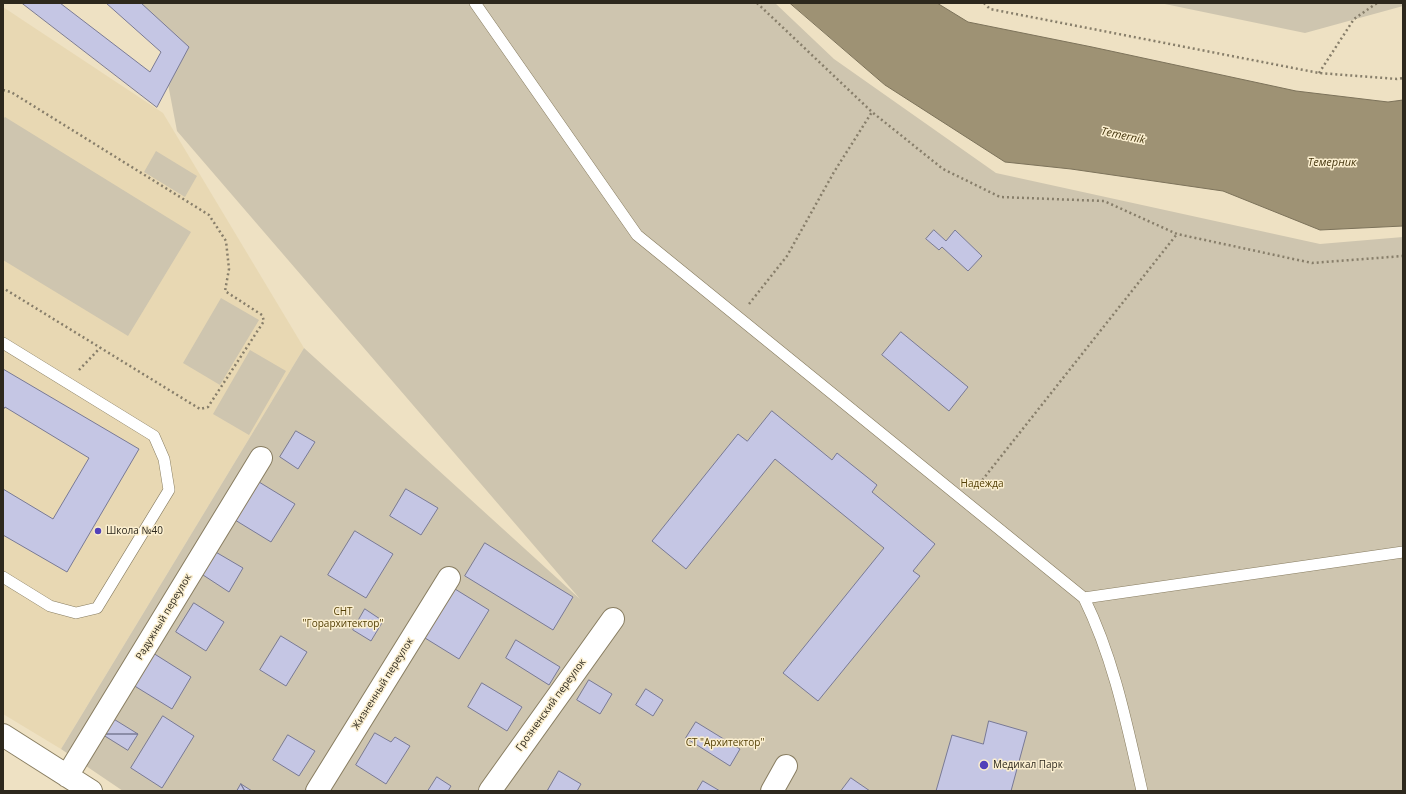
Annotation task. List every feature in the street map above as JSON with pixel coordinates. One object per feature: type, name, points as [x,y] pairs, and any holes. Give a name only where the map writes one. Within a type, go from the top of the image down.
[{"type":"street","name":"Радужный переулок","points":[[67,776],[261,458]]},
{"type":"street","name":"Жизненный переулок","points":[[317,791],[449,578]]},
{"type":"street","name":"Грозненский переулок","points":[[490,791],[613,619]]},
{"type":"street","points":[[3,735],[91,791]]},
{"type":"lane","points":[[475,3],[637,235],[1084,598],[1096,623],[1119,689],[1142,791]]},
{"type":"lane","points":[[3,343],[154,436],[164,459],[170,490],[97,608],[76,613],[50,606],[3,577]]},
{"type":"lane","points":[[1084,598],[1403,552]]},
{"type":"path","points":[[757,3],[872,112],[943,169],[1000,197],[1104,201],[1177,234],[1312,263],[1403,256]]},
{"type":"path","points":[[984,3],[990,9],[1319,73],[1397,79],[1403,78]]},
{"type":"path","points":[[1319,73],[1354,19],[1377,3]]},
{"type":"path","points":[[3,90],[11,92],[209,215],[226,241],[229,269],[225,291],[262,315],[264,322],[208,407],[200,409],[3,288]]},
{"type":"path","points":[[738,318],[787,256],[834,172],[872,112]]},
{"type":"path","points":[[965,501],[1177,234]]},
{"type":"path","points":[[74,375],[100,348]]},
{"type":"shaded area","name":"Школа №40","points":[[3,7],[163,113],[304,348],[61,749],[3,714]]},
{"type":"green space","name":"Надежда","points":[[125,3],[775,3],[834,59],[996,173],[1320,244],[1403,237],[1403,791],[123,791],[61,749],[304,348],[580,599],[177,131],[159,37]]},
{"type":"green space","points":[[1160,3],[1403,3],[1403,6],[1305,33]]},
{"type":"green space","points":[[5,117],[191,232],[128,336],[3,260],[3,119]]},
{"type":"green space","points":[[156,151],[197,176],[185,197],[144,172]]},
{"type":"green space","points":[[221,298],[259,320],[220,385],[183,363]]},
{"type":"green space","points":[[250,350],[286,371],[249,435],[213,414]]},
{"type":"water","name":"Темерник","points":[[790,3],[937,3],[968,22],[1296,91],[1388,102],[1403,100],[1403,226],[1320,230],[1223,191],[1071,169],[1005,162],[885,85]]},
{"type":"building","points":[[22,3],[60,3],[150,72],[161,52],[106,3],[141,3],[189,47],[157,107]]},
{"type":"building","points":[[934,230],[946,241],[955,230],[982,256],[968,271],[942,247],[939,250],[926,239]]},
{"type":"building","points":[[901,332],[968,387],[949,411],[882,355]]},
{"type":"building","points":[[3,369],[139,449],[67,572],[3,535],[3,489],[53,519],[89,458],[5,407],[3,410]]},
{"type":"building","points":[[772,411],[832,460],[837,453],[877,485],[872,492],[935,544],[913,571],[920,576],[818,701],[783,673],[884,548],[775,459],[686,569],[652,541],[738,434],[747,441]]},
{"type":"building","points":[[296,431],[315,442],[298,469],[280,457]]},
{"type":"building","points":[[259,482],[295,504],[271,542],[235,520]]},
{"type":"building","points":[[406,489],[438,508],[421,535],[390,516]]},
{"type":"building","points":[[355,531],[393,554],[366,598],[328,575]]},
{"type":"building","points":[[485,543],[573,597],[553,630],[465,576]]},
{"type":"building","points":[[214,551],[243,568],[229,592],[200,573]]},
{"type":"building","points":[[455,589],[489,610],[459,659],[425,638]]},
{"type":"building","points":[[194,603],[224,622],[206,651],[176,632]]},
{"type":"building","points":[[365,609],[383,621],[371,641],[353,630]]},
{"type":"building","points":[[281,636],[307,652],[286,686],[260,670]]},
{"type":"building","points":[[516,640],[560,667],[549,685],[506,658]]},
{"type":"building","points":[[153,653],[191,677],[172,709],[133,685]]},
{"type":"building","points":[[589,680],[612,694],[600,714],[577,700]]},
{"type":"building","points":[[482,683],[522,707],[507,731],[468,707]]},
{"type":"building","points":[[646,689],[663,700],[653,716],[636,705]]},
{"type":"building","points":[[163,716],[194,736],[162,788],[131,768]]},
{"type":"building","points":[[112,718],[138,734],[102,734]]},
{"type":"building","points":[[989,721],[1027,732],[1011,791],[936,791],[952,735],[983,744]]},
{"type":"building","points":[[696,722],[740,749],[730,766],[686,738]]},
{"type":"building","points":[[375,733],[391,742],[395,737],[410,746],[386,784],[356,765]]},
{"type":"building","points":[[102,734],[138,734],[128,750]]},
{"type":"building","points":[[288,735],[315,751],[299,776],[273,760]]},
{"type":"building","points":[[559,771],[581,784],[577,791],[548,790]]},
{"type":"building","points":[[437,777],[451,786],[448,791],[428,791]]},
{"type":"building","points":[[851,778],[870,791],[841,791]]},
{"type":"building","points":[[703,781],[720,791],[697,791]]},
{"type":"building","points":[[241,784],[252,791],[245,791]]},
{"type":"building","points":[[241,784],[245,791],[237,791]]},
{"type":"place","name":"Школа №40","points":[[98,531]]},
{"type":"place","name":"Медикал Парк","points":[[984,765]]},
{"type":"water label","name":"Temernik","points":[[1123,136]]},
{"type":"park label","name":"СНТ \"Горархитектор\"","points":[[343,618]]},
{"type":"park label","name":"СТ \"Архитектор\"","points":[[725,743]]}]
